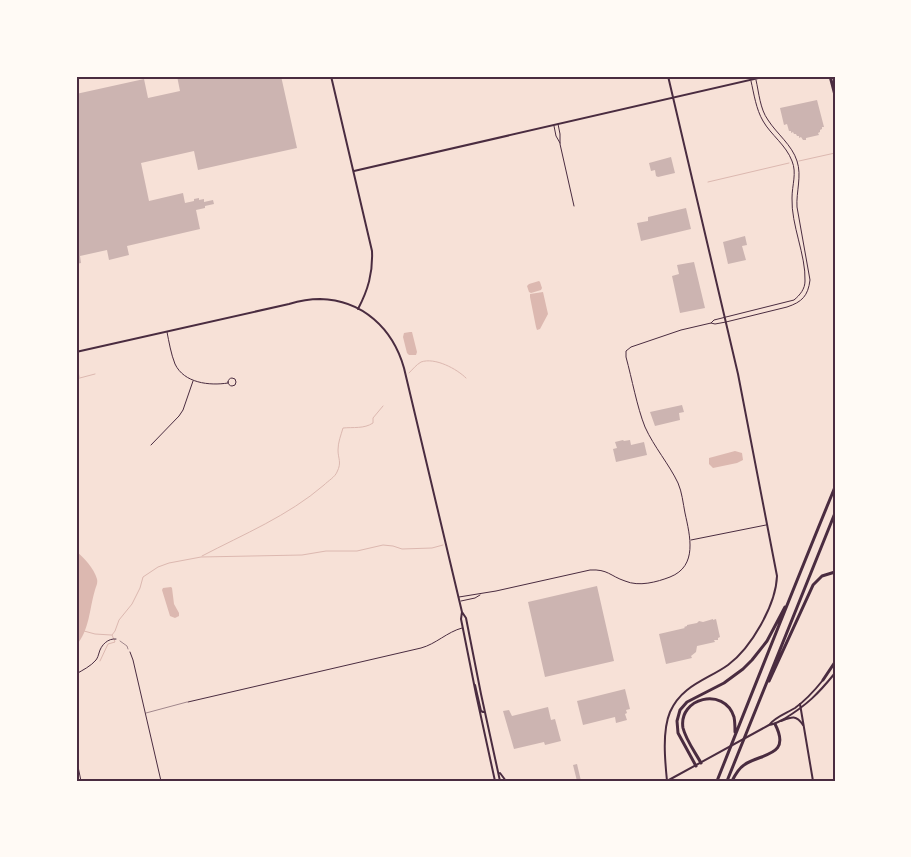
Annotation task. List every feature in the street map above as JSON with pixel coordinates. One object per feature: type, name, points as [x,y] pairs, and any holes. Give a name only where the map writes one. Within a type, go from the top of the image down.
[{"type":"highway","points":[[830,76],[835,95]]},
{"type":"highway","points":[[717,781],[771,647],[786,604],[835,487]]},
{"type":"highway","points":[[727,781],[835,513]]},
{"type":"highway","points":[[764,690],[813,585],[822,576],[835,572]]},
{"type":"highway","points":[[696,766],[678,733],[677,721],[682,707],[687,702],[724,683],[743,669],[762,648],[786,604]]},
{"type":"highway","points":[[823,680],[835,664]]},
{"type":"highway","points":[[701,763],[687,738],[683,726],[685,715],[691,706],[705,699],[719,700],[730,710],[734,718],[735,736]]},
{"type":"highway","points":[[732,781],[744,765],[770,755],[776,749],[779,736],[774,724]]},
{"type":"main road","points":[[331,76],[370,241],[372,257],[369,283],[358,309]]},
{"type":"main road","points":[[668,76],[738,374],[768,525],[777,584],[773,599],[757,632],[739,656],[686,690],[674,704],[665,729],[667,781],[769,725],[800,704],[823,680]]},
{"type":"main road","points":[[354,171],[767,76]]},
{"type":"main road","points":[[76,352],[310,300],[334,301],[346,304],[372,318],[385,330],[402,360],[459,597],[462,612],[462,628],[473,680],[494,776],[498,781]]},
{"type":"main road","points":[[462,612],[466,618],[498,768],[498,781]]},
{"type":"main road","points":[[462,628],[468,628]]},
{"type":"main road","points":[[779,722],[801,708],[818,693],[835,673]]},
{"type":"main road","points":[[473,680],[481,711],[485,712]]},
{"type":"main road","points":[[800,704],[813,781]]},
{"type":"main road","points":[[769,725],[792,717],[799,719],[803,724]]},
{"type":"main road","points":[[498,768],[506,781]]},
{"type":"street","points":[[459,597],[598,569],[624,581],[637,584],[646,583],[669,578],[681,570],[686,563],[689,556],[690,540],[679,486],[646,428],[641,415],[626,350],[681,330],[711,323],[726,322],[796,304],[805,296],[810,280],[796,207],[799,179],[797,160],[792,150],[766,119],[756,79]]},
{"type":"street","points":[[711,323],[714,320],[794,300],[804,289],[806,280],[792,208],[794,170],[792,161],[788,152],[763,121],[758,111],[751,80]]},
{"type":"street","points":[[558,124],[560,144],[574,206]]},
{"type":"street","points":[[553,125],[560,144]]},
{"type":"street","points":[[167,332],[175,364],[184,375],[193,380],[212,384],[228,383]]},
{"type":"street","points":[[151,445],[183,410],[193,380]]},
{"type":"street","points":[[690,540],[768,525]]},
{"type":"street","points":[[460,602],[475,598],[481,594]]},
{"type":"street","points":[[188,702],[430,646],[453,631],[462,628]]},
{"type":"street","points":[[76,674],[96,660],[102,646],[109,640],[116,639]]},
{"type":"street","points":[[130,652],[134,660],[161,781]]},
{"type":"street","points":[[76,757],[81,781]]},
{"type":"lane","points":[[146,713],[188,702]]},
{"type":"path","points":[[116,639],[123,642],[130,652]]},
{"type":"shaded area","points":[[539,281],[541,290],[529,292],[527,286]]},
{"type":"shaded area","points":[[543,292],[548,314],[540,329],[537,330],[530,294]]},
{"type":"shaded area","points":[[412,332],[416,355],[409,355],[407,353],[403,337],[404,333]]},
{"type":"shaded area","points":[[735,451],[742,453],[743,460],[713,468],[709,464],[709,458]]},
{"type":"shaded area","points":[[76,551],[91,567],[96,575],[97,582],[87,626],[76,646]]},
{"type":"shaded area","points":[[171,587],[174,604],[179,613],[179,616],[175,618],[170,616],[162,590],[163,588]]},
{"type":"building","points":[[177,76],[281,76],[297,148],[198,170],[194,151],[141,163],[149,201],[183,193],[185,203],[199,198],[199,200],[204,199],[204,202],[213,200],[214,204],[196,210],[200,229],[127,246],[129,255],[109,260],[107,250],[80,256],[81,263],[76,264],[76,94],[144,79],[148,98],[180,91]]},
{"type":"building","points":[[817,100],[824,127],[818,133],[819,135],[803,140],[789,131],[787,124],[784,125],[780,108]]},
{"type":"building","points":[[671,157],[675,173],[658,177],[655,170],[651,171],[649,163]]},
{"type":"building","points":[[686,208],[691,229],[641,241],[637,223],[648,221],[648,217]]},
{"type":"building","points":[[745,236],[747,245],[742,246],[746,260],[728,264],[723,242]]},
{"type":"building","points":[[694,262],[705,308],[680,313],[672,276],[679,274],[677,265]]},
{"type":"building","points":[[682,405],[684,412],[679,413],[680,420],[655,426],[650,412]]},
{"type":"building","points":[[630,440],[631,445],[644,442],[647,455],[616,462],[613,449],[617,448],[615,442]]},
{"type":"building","points":[[597,586],[614,661],[545,677],[528,602]]},
{"type":"building","points":[[716,619],[720,637],[718,640],[697,646],[696,652],[691,656],[692,658],[666,664],[659,634],[685,628],[687,625],[699,621],[703,622]]},
{"type":"building","points":[[625,689],[630,709],[626,710],[627,720],[616,723],[615,717],[583,725],[577,701]]},
{"type":"building","points":[[548,707],[551,720],[555,719],[561,741],[545,745],[544,742],[514,749],[503,711],[509,710],[512,716]]},
{"type":"building","points":[[577,764],[581,781],[577,781],[573,765]]},
{"type":"waterway","points":[[799,161],[835,153]]},
{"type":"waterway","points":[[708,182],[789,163]]},
{"type":"waterway","points":[[409,373],[421,362],[433,361],[457,371],[466,378]]},
{"type":"waterway","points":[[78,371],[79,377]]},
{"type":"waterway","points":[[76,379],[95,374]]},
{"type":"waterway","points":[[202,556],[296,506],[335,476],[340,463],[338,447],[343,428],[370,425],[383,406]]},
{"type":"waterway","points":[[112,635],[119,620],[132,604],[143,577],[158,567],[169,563],[201,557],[302,555],[326,551],[357,551],[383,545],[402,549],[432,548],[443,545]]},
{"type":"waterway","points":[[84,631],[111,635]]},
{"type":"waterway","points":[[100,661],[108,644],[115,642],[112,635]]}]
